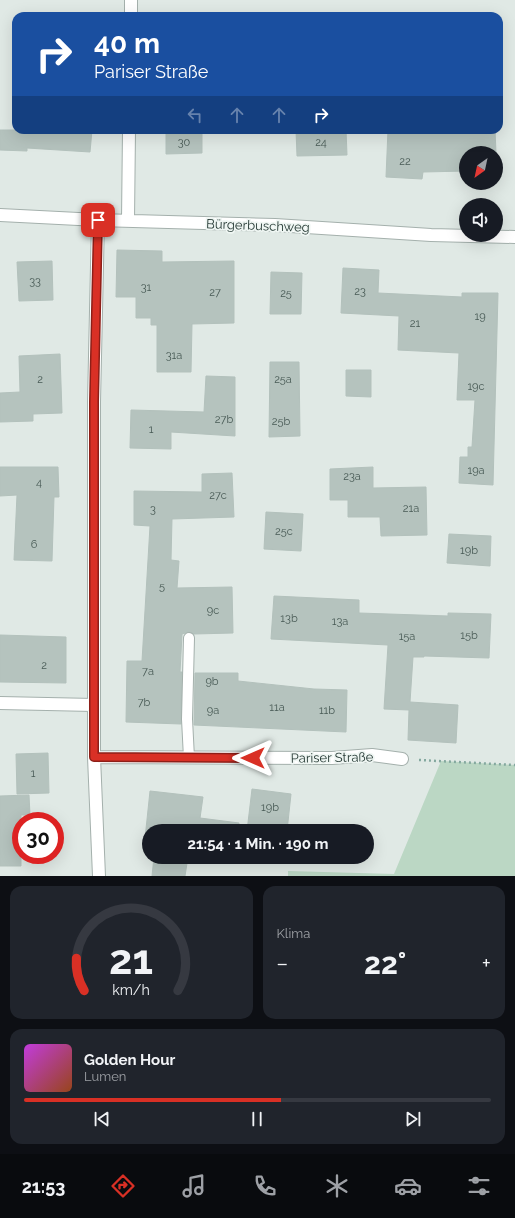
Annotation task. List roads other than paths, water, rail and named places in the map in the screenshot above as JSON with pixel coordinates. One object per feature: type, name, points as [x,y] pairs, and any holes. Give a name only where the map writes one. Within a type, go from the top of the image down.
[{"type":"street","points":[[131,0],[131,12]]},
{"type":"street","points":[[128,220],[129,134]]},
{"type":"street","name":"Bürgerbuschweg","points":[[0,215],[98,220],[274,225],[431,235],[515,237]]},
{"type":"street","points":[[98,220],[94,402],[94,757],[99,876]]},
{"type":"street","points":[[0,703],[94,705]]},
{"type":"street","name":"Pariser Straße","points":[[94,757],[332,758],[372,755],[402,759]]},
{"type":"lane","points":[[189,638],[187,719],[189,758]]}]
